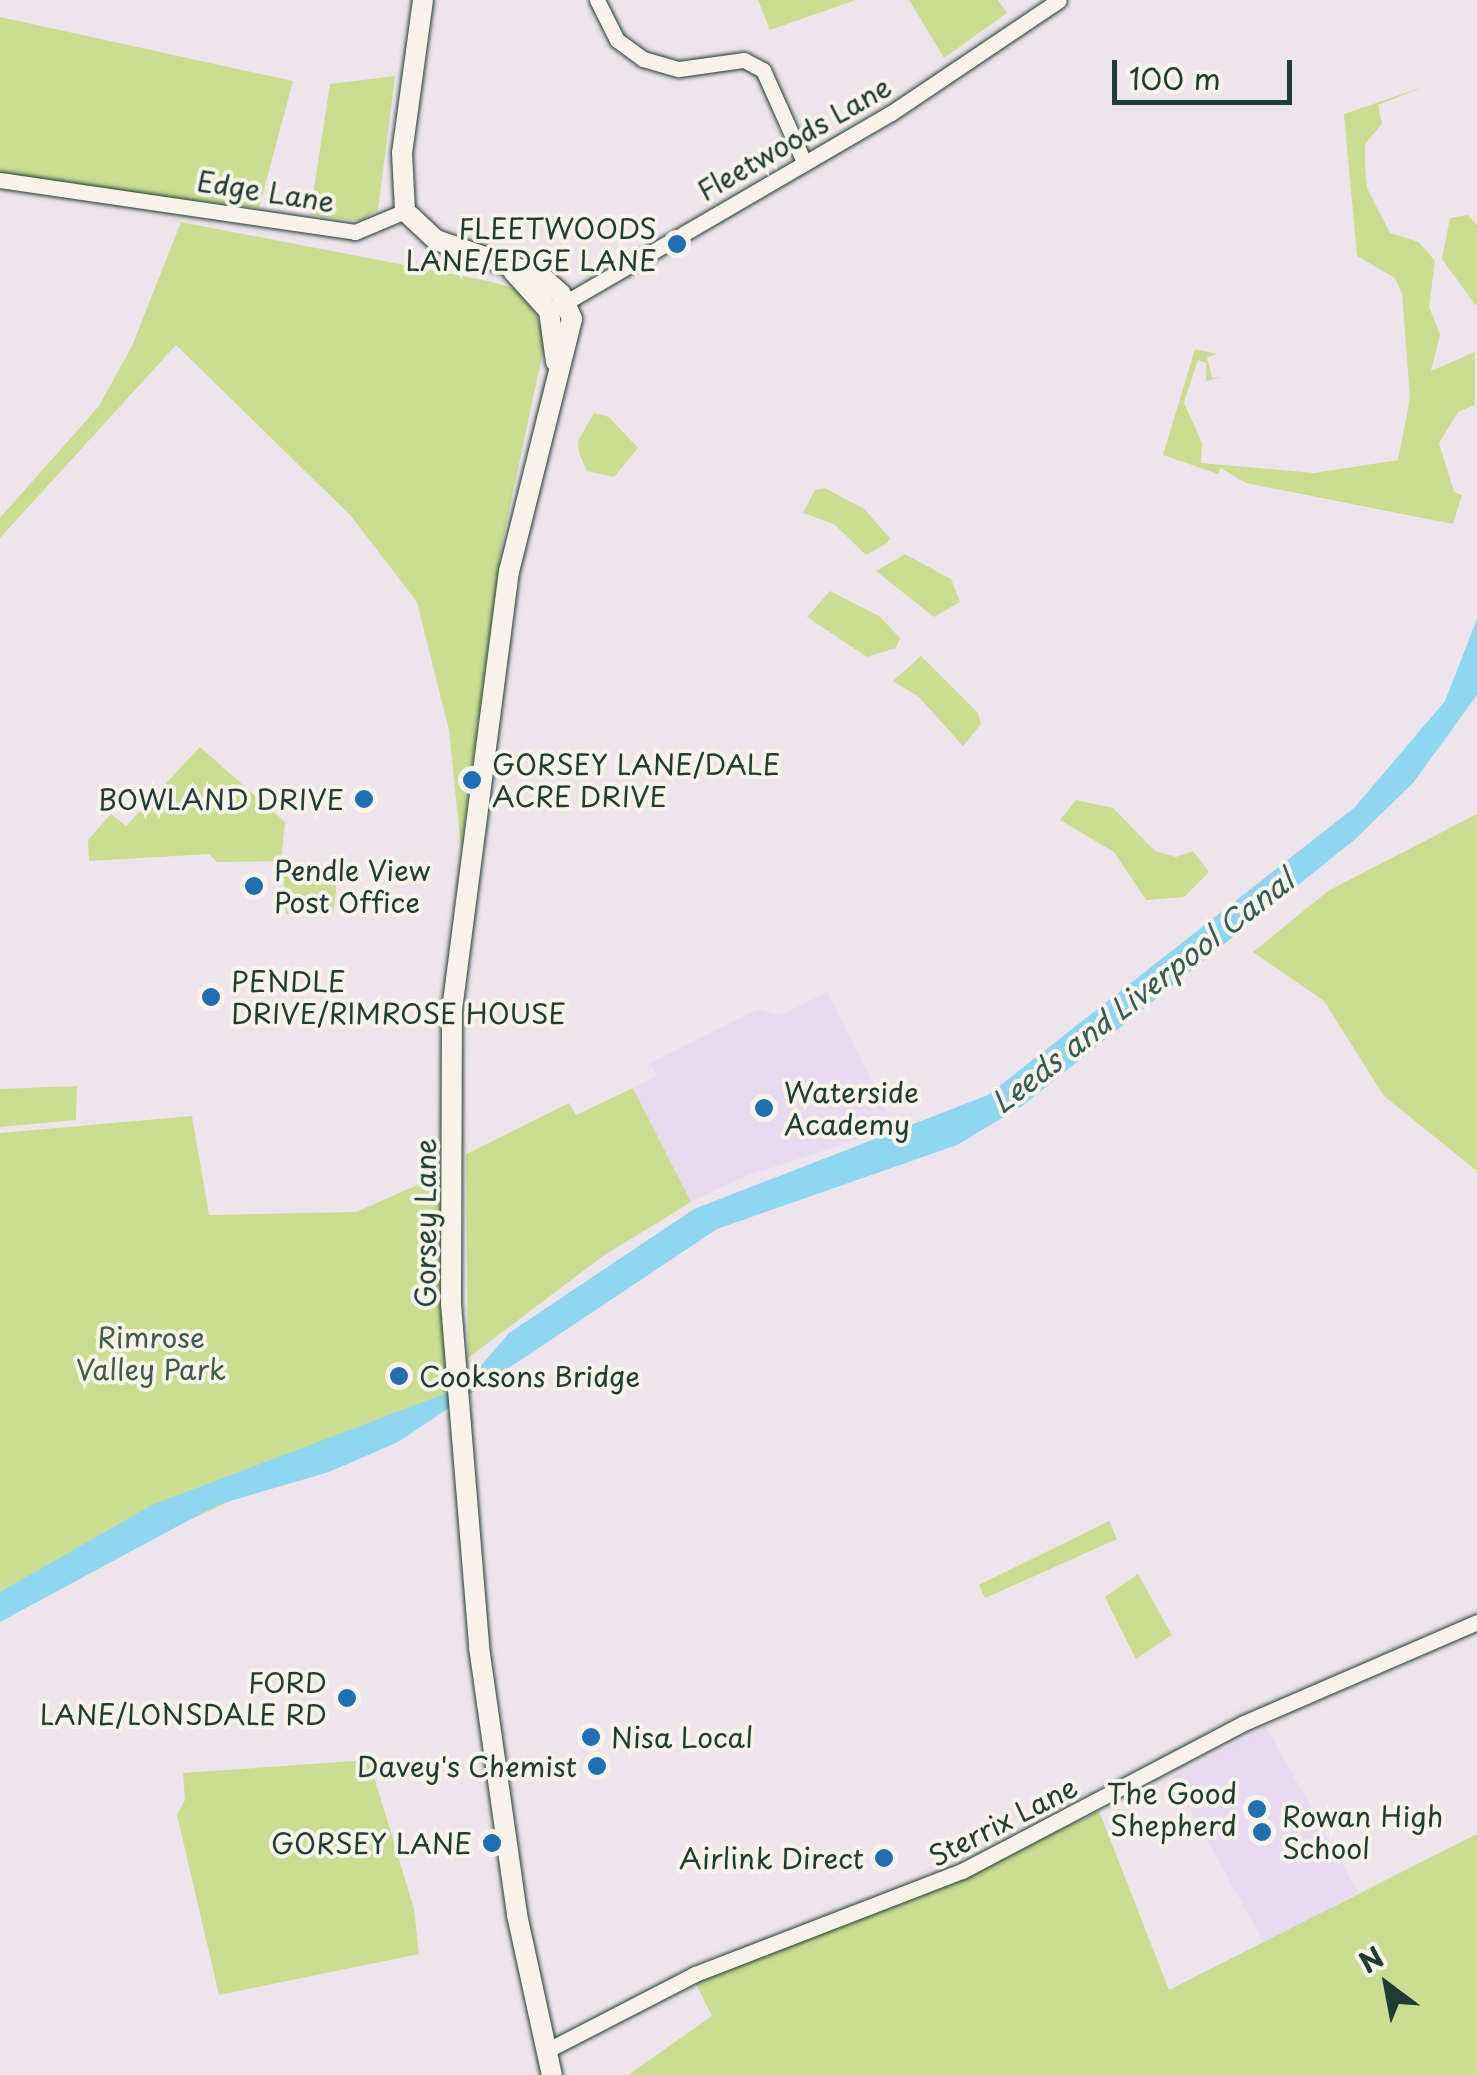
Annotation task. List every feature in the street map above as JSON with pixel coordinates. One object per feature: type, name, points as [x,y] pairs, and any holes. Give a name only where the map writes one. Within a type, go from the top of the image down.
[{"type":"main road","points":[[423,0],[402,154],[405,212],[436,240],[542,277],[558,308]]},
{"type":"main road","name":"Gorsey Lane","points":[[552,2075],[486,1709],[456,1373],[452,1010],[508,571],[572,319],[558,308]]},
{"type":"street","points":[[596,0],[617,40],[643,59],[678,69],[744,60],[762,70],[804,162]]},
{"type":"street","name":"Fleetwoods Lane","points":[[558,308],[972,62],[1059,0]]},
{"type":"street","name":"Edge Lane","points":[[0,180],[355,232],[405,212]]},
{"type":"street","name":"Sterrix Lane","points":[[546,2052],[695,1974],[962,1871],[1244,1723],[1477,1622]]},
{"type":"shaded area","name":"Waterside Academy","points":[[827,992],[895,1127],[746,1176],[691,1202],[633,1088],[657,1076],[650,1063],[758,1009],[779,1016]]},
{"type":"shaded area","name":"Rowan High School","points":[[1266,1726],[1358,1892],[1265,1944],[1172,1778]]},
{"type":"green space","points":[[758,0],[856,0],[770,30]]},
{"type":"green space","points":[[909,0],[998,0],[1007,13],[944,58]]},
{"type":"green space","points":[[0,17],[293,81],[259,208],[0,179]]},
{"type":"green space","points":[[395,76],[378,210],[360,221],[310,215],[330,84]]},
{"type":"green space","points":[[1426,86],[1378,105],[1382,124],[1365,144],[1365,166],[1367,188],[1390,233],[1419,242],[1435,261],[1429,307],[1440,334],[1431,371],[1475,352],[1475,405],[1458,412],[1439,443],[1454,492],[1462,495],[1453,524],[1246,483],[1221,468],[1218,474],[1163,455],[1195,349],[1217,354],[1207,357],[1212,378],[1222,377],[1206,381],[1206,363],[1198,360],[1184,403],[1202,443],[1201,463],[1314,473],[1398,460],[1410,398],[1402,294],[1395,278],[1357,256],[1344,114]]},
{"type":"green space","points":[[1468,215],[1477,225],[1477,307],[1442,259],[1450,218]]},
{"type":"green space","points":[[181,222],[488,281],[516,289],[537,316],[545,342],[502,544],[461,848],[449,730],[417,602],[351,516],[176,345],[0,538],[0,518],[99,406],[132,346]]},
{"type":"green space","points":[[594,413],[609,417],[638,448],[614,477],[587,471],[579,453],[578,441]]},
{"type":"green space","points":[[825,488],[864,509],[890,538],[887,543],[866,555],[834,524],[803,513],[815,490]]},
{"type":"green space","points":[[905,554],[951,579],[960,602],[934,617],[876,571]]},
{"type":"green space","points":[[830,591],[879,616],[900,638],[896,648],[867,657],[807,617]]},
{"type":"green space","points":[[921,656],[978,713],[981,724],[963,746],[919,697],[893,681]]},
{"type":"green space","points":[[200,747],[285,822],[281,861],[217,862],[209,854],[89,861],[88,840],[111,814],[126,826]]},
{"type":"green space","points":[[1076,800],[1113,808],[1155,851],[1176,857],[1193,851],[1209,872],[1184,897],[1146,900],[1114,852],[1060,820]]},
{"type":"green space","points":[[1477,814],[1477,1171],[1384,1096],[1324,1001],[1253,952],[1328,891]]},
{"type":"green space","points":[[283,865],[339,865],[333,914],[286,914]]},
{"type":"green space","points":[[77,1086],[76,1120],[0,1127],[0,1089]]},
{"type":"green space","points":[[633,1088],[691,1202],[603,1256],[468,1358],[466,1154],[569,1103],[576,1115]]},
{"type":"green space","name":"Rimrose Valley Park","points":[[192,1116],[209,1215],[356,1212],[454,1169],[445,1401],[0,1608],[0,1133]]},
{"type":"green space","points":[[1109,1521],[1117,1539],[985,1598],[979,1585]]},
{"type":"green space","points":[[1138,1574],[1172,1635],[1136,1659],[1105,1597]]},
{"type":"green space","points":[[369,1760],[414,1909],[419,1954],[219,1995],[177,1815],[185,1800],[183,1773]]},
{"type":"green space","points":[[1099,1811],[1169,1990],[1477,1834],[1477,2075],[628,2075],[712,2016],[695,1982],[922,1896]]},
{"type":"water","name":"Leeds and Liverpool Canal","points":[[1477,619],[1477,695],[1413,783],[1353,841],[1022,1106],[957,1145],[717,1229],[398,1442],[329,1472],[217,1505],[0,1622],[0,1592],[152,1505],[447,1393],[472,1376],[509,1333],[694,1209],[988,1095],[1355,807],[1445,701]]},
{"type":"place","name":"FLEETWOODS LANE/EDGE LANE","points":[[677,244]]},
{"type":"place","name":"GORSEY LANE/DALE ACRE DRIVE","points":[[472,780]]},
{"type":"place","name":"BOWLAND DRIVE","points":[[364,799]]},
{"type":"place","name":"Pendle View Post Office","points":[[254,886]]},
{"type":"place","name":"PENDLE DRIVE/RIMROSE HOUSE","points":[[211,997]]},
{"type":"place","name":"Waterside Academy","points":[[764,1108]]},
{"type":"place","name":"Cooksons Bridge","points":[[399,1376]]},
{"type":"place","name":"FORD LANE/LONSDALE RD","points":[[347,1698]]},
{"type":"place","name":"Nisa Local","points":[[591,1737]]},
{"type":"place","name":"Davey's Chemist","points":[[597,1766]]},
{"type":"place","name":"The Good Shepherd","points":[[1257,1809]]},
{"type":"place","name":"Rowan High School","points":[[1262,1832]]},
{"type":"place","name":"GORSEY LANE","points":[[492,1843]]},
{"type":"place","name":"Airlink Direct","points":[[884,1858]]}]
